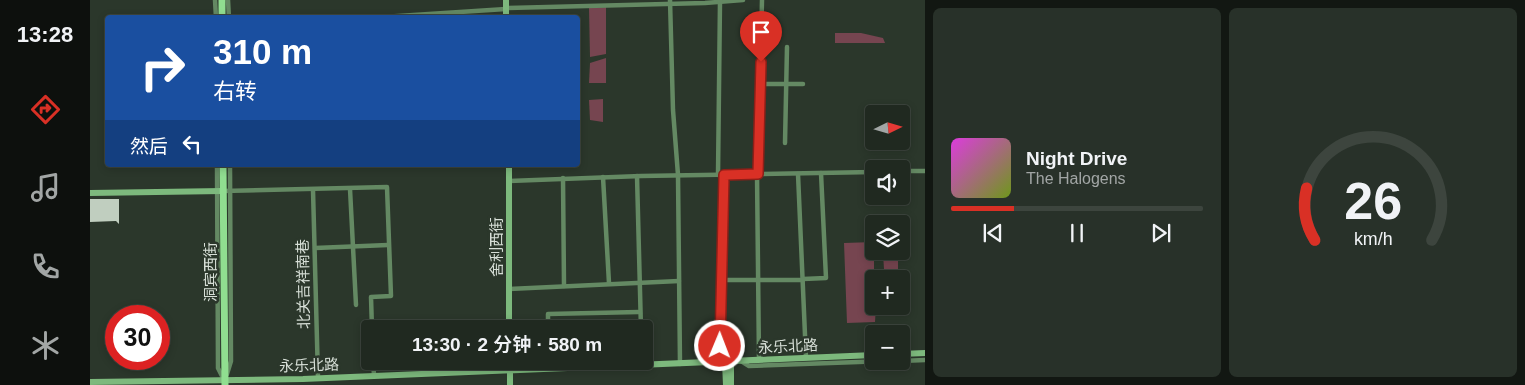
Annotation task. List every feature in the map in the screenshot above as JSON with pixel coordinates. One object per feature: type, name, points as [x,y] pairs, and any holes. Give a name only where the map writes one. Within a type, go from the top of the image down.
[{"type":"main road","points":[[222,0],[222,15]]},
{"type":"main road","points":[[506,0],[506,15]]},
{"type":"main road","name":"洞宾西街","points":[[223,167],[224,383]]},
{"type":"main road","name":"舍利西街","points":[[508,167],[509,320]]},
{"type":"main road","points":[[90,193],[223,191]]},
{"type":"main road","points":[[910,354],[925,353]]},
{"type":"main road","name":"永乐北路","points":[[653,363],[680,364],[865,355]]},
{"type":"main road","points":[[725,362],[726,385]]},
{"type":"main road","points":[[725,362],[731,385]]},
{"type":"main road","points":[[510,370],[510,385]]},
{"type":"main road","name":"永乐北路","points":[[90,382],[303,382],[318,378],[510,370]]},
{"type":"street","points":[[216,0],[216,15]]},
{"type":"street","points":[[228,0],[229,15]]},
{"type":"street","points":[[409,15],[506,8],[743,0]]},
{"type":"street","points":[[760,360],[758,174],[762,0]]},
{"type":"street","points":[[720,1],[720,280],[725,362]]},
{"type":"street","points":[[670,2],[678,175],[680,364]]},
{"type":"street","points":[[785,142],[787,47]]},
{"type":"street","points":[[760,84],[803,84]]},
{"type":"street","points":[[217,167],[223,191]]},
{"type":"street","points":[[223,191],[229,167]]},
{"type":"street","points":[[910,171],[925,171]]},
{"type":"street","points":[[509,181],[637,176],[865,172]]},
{"type":"street","points":[[720,280],[803,280],[826,278],[821,173]]},
{"type":"street","points":[[798,174],[806,358]]},
{"type":"street","points":[[637,176],[640,320]]},
{"type":"street","points":[[603,177],[609,283]]},
{"type":"street","points":[[563,178],[564,286]]},
{"type":"street","points":[[223,191],[386,187],[391,296],[371,297],[372,320]]},
{"type":"street","points":[[350,189],[356,305]]},
{"type":"street","name":"北关吉祥南巷","points":[[313,190],[318,378]]},
{"type":"street","points":[[314,248],[388,245]]},
{"type":"street","points":[[509,289],[679,281]]},
{"type":"street","points":[[548,320],[548,314],[639,312]]},
{"type":"street","points":[[910,361],[925,360]]},
{"type":"street","points":[[741,361],[749,366],[865,362]]},
{"type":"street","points":[[374,370],[374,375]]},
{"type":"shaded area","points":[[606,7],[606,54],[590,57],[589,8]]},
{"type":"shaded area","points":[[835,33],[861,33],[883,38],[885,43],[835,43]]},
{"type":"shaded area","points":[[606,58],[606,83],[589,83],[590,63]]},
{"type":"shaded area","points":[[603,99],[603,122],[590,120],[589,100]]},
{"type":"shaded area","points":[[865,242],[865,260],[874,260],[874,270],[865,270],[865,315],[875,315],[875,322],[847,323],[844,243]]},
{"type":"shaded area","points":[[883,260],[898,260],[898,269],[884,269]]},
{"type":"building","points":[[90,199],[119,199],[119,224],[116,221],[90,222]]},
{"type":"route","points":[[720,346],[720,280],[724,175],[758,174],[761,62]]}]
